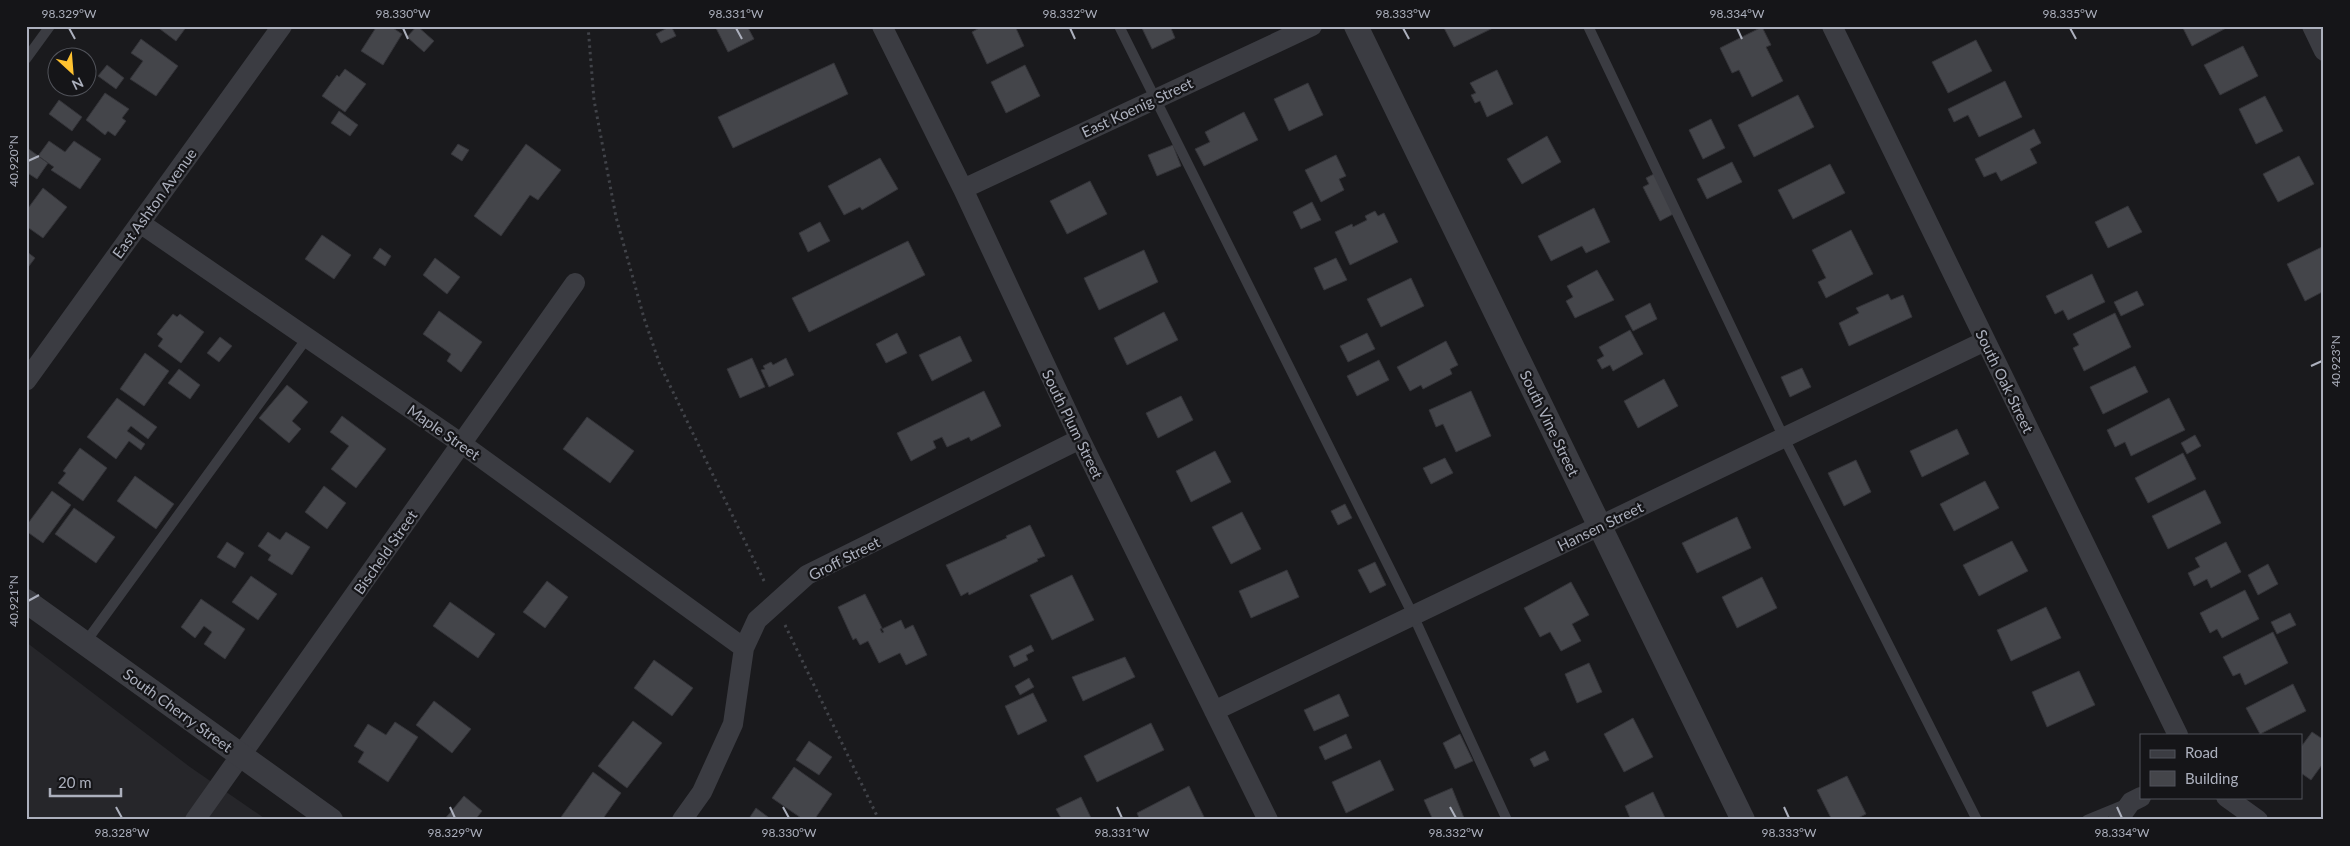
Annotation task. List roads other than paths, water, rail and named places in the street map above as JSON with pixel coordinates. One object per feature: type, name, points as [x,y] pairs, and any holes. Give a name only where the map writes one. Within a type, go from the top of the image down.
[{"type":"street","name":"East Ashton Avenue","points":[[26,381],[282,26]]},
{"type":"street","name":"South Plum Street","points":[[882,26],[963,189],[1080,439],[1268,820]]},
{"type":"street","name":"East Koenig Street","points":[[963,189],[1312,26]]},
{"type":"street","name":"South Vine Street","points":[[1356,26],[1743,820]]},
{"type":"street","name":"South Oak Street","points":[[1832,26],[2178,734]]},
{"type":"street","points":[[2312,26],[2324,50]]},
{"type":"street","name":"Maple Street","points":[[140,223],[462,444],[744,648]]},
{"type":"street","name":"Bischeld Street","points":[[195,820],[575,283]]},
{"type":"street","name":"Hansen Street","points":[[1214,711],[1986,341]]},
{"type":"street","name":"Groff Street","points":[[682,820],[702,792],[733,724],[744,648],[757,620],[807,575],[1080,439]]},
{"type":"street","name":"South Cherry Street","points":[[26,600],[330,820]]},
{"type":"street","points":[[2227,798],[2258,820]]},
{"type":"street","points":[[2118,820],[2136,799]]},
{"type":"lane","points":[[26,59],[50,26]]},
{"type":"lane","points":[[1119,26],[1413,615],[1507,820]]},
{"type":"lane","points":[[1588,26],[1784,438],[1977,820]]},
{"type":"lane","points":[[85,643],[307,338]]},
{"type":"lane","points":[[2088,820],[2136,799]]}]
